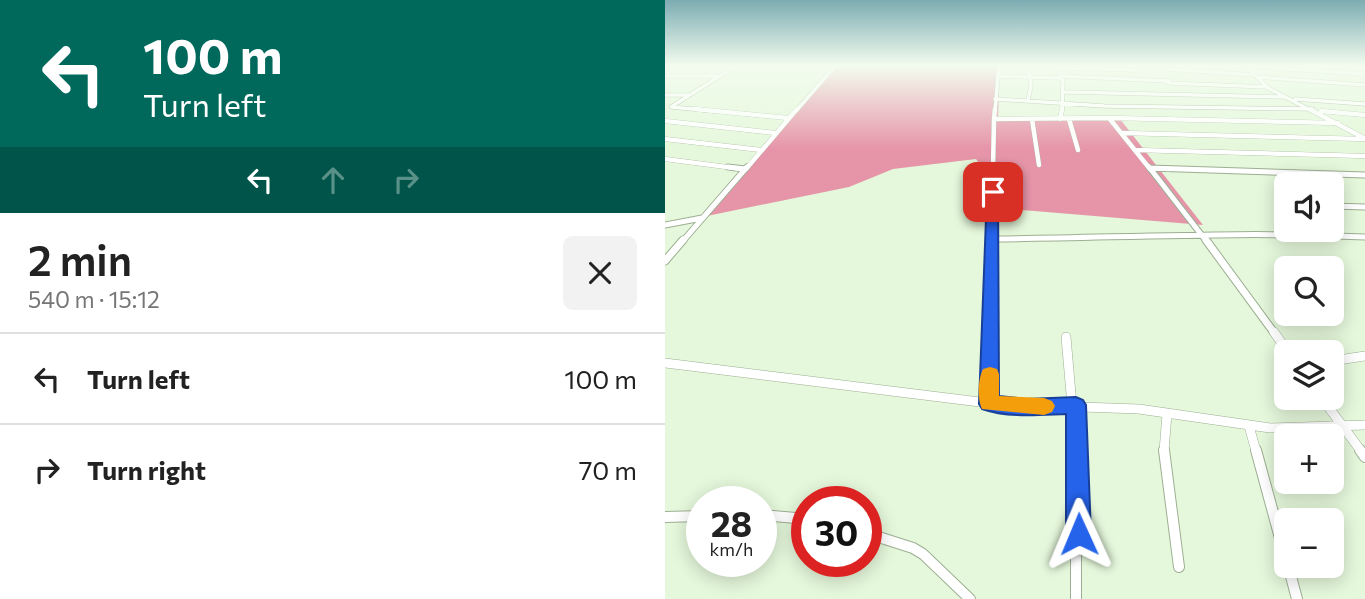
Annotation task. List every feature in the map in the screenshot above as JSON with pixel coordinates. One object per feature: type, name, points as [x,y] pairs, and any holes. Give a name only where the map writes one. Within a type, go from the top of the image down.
[{"type":"street","points":[[665,110],[693,93]]},
{"type":"street","points":[[666,259],[811,93]]},
{"type":"street","points":[[989,404],[996,93]]},
{"type":"street","points":[[1028,100],[1029,93]]},
{"type":"street","points":[[1060,119],[1065,93]]},
{"type":"street","points":[[1112,93],[1286,97],[1365,104]]},
{"type":"street","points":[[1277,93],[1365,138]]},
{"type":"street","points":[[665,95],[690,95]]},
{"type":"street","points":[[995,99],[1104,106],[1315,110],[1365,116]]},
{"type":"street","points":[[671,107],[789,118]]},
{"type":"street","points":[[994,120],[1109,118],[1338,123]]},
{"type":"street","points":[[1109,118],[1202,235],[1279,340]]},
{"type":"street","points":[[1032,119],[1039,165]]},
{"type":"street","points":[[1069,119],[1078,150]]},
{"type":"street","points":[[665,121],[775,133]]},
{"type":"street","points":[[1123,133],[1365,138]]},
{"type":"street","points":[[665,139],[761,150]]},
{"type":"street","points":[[1135,150],[1365,156]]},
{"type":"street","points":[[665,159],[745,169]]},
{"type":"street","points":[[665,166],[673,160]]},
{"type":"street","points":[[1150,168],[1274,172]]},
{"type":"street","points":[[1344,174],[1365,175]]},
{"type":"street","points":[[1344,206],[1365,207]]},
{"type":"street","points":[[665,225],[702,218]]},
{"type":"street","points":[[993,239],[1148,238],[1287,233],[1365,237]]},
{"type":"street","points":[[1066,337],[1076,405],[1079,534],[1076,599]]},
{"type":"street","points":[[1344,359],[1365,356]]},
{"type":"street","points":[[665,363],[813,381],[860,390],[989,404],[1139,409],[1274,428]]},
{"type":"street","points":[[1167,414],[1163,444],[1179,566]]},
{"type":"street","points":[[1344,425],[1365,425]]},
{"type":"street","points":[[1249,426],[1274,517]]},
{"type":"street","points":[[1344,429],[1365,457]]},
{"type":"street","points":[[666,519],[686,517]]},
{"type":"street","points":[[882,538],[923,554],[968,598]]},
{"type":"street","points":[[1291,578],[1297,599]]},
{"type":"shaded area","points":[[813,93],[999,93],[998,120],[1120,119],[1203,225],[997,208],[988,177],[976,159],[893,169],[849,187],[702,217]]},
{"type":"slow traffic","points":[[990,374],[989,404],[1044,406]]},
{"type":"route","points":[[993,192],[989,404],[1026,407],[1076,405],[1079,534]]}]
